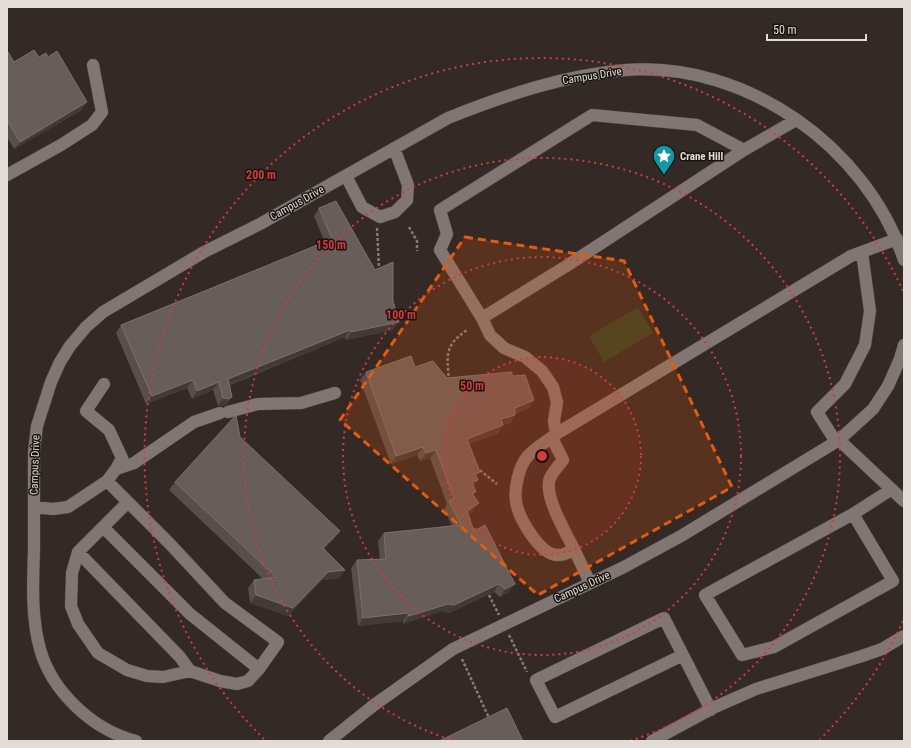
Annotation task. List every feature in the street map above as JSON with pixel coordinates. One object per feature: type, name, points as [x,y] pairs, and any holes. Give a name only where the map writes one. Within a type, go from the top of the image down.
[{"type":"street","points":[[8,173],[92,125],[102,112],[93,65]]},
{"type":"street","name":"Campus Drive","points":[[136,741],[105,730],[84,714],[64,694],[48,670],[40,650],[34,621],[34,452],[37,426],[51,382],[60,362],[70,346],[86,327],[103,312],[160,278],[448,118],[501,98],[549,83],[590,74],[628,70],[670,72],[703,77],[741,90],[780,108],[817,134],[846,161],[886,215],[897,239],[904,260]]},
{"type":"street","points":[[590,583],[558,517],[549,492],[550,478],[563,460],[554,436],[556,402],[553,387],[542,371],[525,357],[504,348],[490,335],[482,318],[440,250],[447,234],[440,210],[592,114],[697,125],[744,150]]},
{"type":"street","points":[[482,318],[568,265],[744,150],[796,120]]},
{"type":"street","points":[[346,176],[362,207],[380,217],[395,212],[407,200],[408,185],[394,148]]},
{"type":"street","points":[[574,549],[564,555],[555,556],[541,546],[530,534],[516,501],[518,479],[527,457],[554,436],[851,256],[897,239]]},
{"type":"street","points":[[862,252],[870,311],[865,345],[845,384],[817,412],[837,441],[904,501]]},
{"type":"street","name":"Campus Drive","points":[[329,741],[374,705],[453,650],[624,567],[681,536],[837,441],[873,409],[888,386],[900,359],[904,345]]},
{"type":"street","points":[[34,507],[54,509],[68,507],[107,481],[116,469],[122,458],[117,445],[109,430],[86,411],[104,384]]},
{"type":"street","points":[[116,469],[134,463],[194,422],[224,412],[258,404],[300,403],[335,393]]},
{"type":"street","points":[[107,481],[128,502],[225,603],[278,642],[259,670],[248,681],[237,684],[220,681],[190,671],[163,677],[147,676],[127,670],[98,653],[78,624],[71,606],[72,573],[78,552],[128,502]]},
{"type":"street","points":[[852,514],[893,582],[774,647],[742,655],[705,595],[852,514],[892,489]]},
{"type":"street","points":[[103,527],[190,614],[259,670]]},
{"type":"street","points":[[78,552],[180,657],[190,671]]},
{"type":"street","points":[[683,655],[555,717],[536,680],[664,618],[683,655],[710,710]]},
{"type":"street","points":[[652,741],[710,710],[756,689],[882,649],[904,636]]},
{"type":"path","points":[[377,225],[378,269]]},
{"type":"path","points":[[409,226],[417,240],[417,251]]},
{"type":"path","points":[[450,385],[448,348],[458,336],[467,330]]},
{"type":"path","points":[[472,467],[477,467],[497,484]]},
{"type":"path","points":[[489,595],[499,615]]},
{"type":"path","points":[[509,634],[528,674],[536,680]]},
{"type":"path","points":[[462,659],[490,721]]},
{"type":"highlighted area","points":[[465,237],[624,261],[732,487],[538,595],[340,420]]},
{"type":"green space","points":[[638,307],[653,333],[604,362],[589,336]]},
{"type":"building","points":[[34,50],[39,57],[46,53],[48,57],[57,51],[87,102],[20,142],[7,120],[7,53],[8,52],[14,62]]},
{"type":"building","points":[[336,201],[375,270],[393,262],[393,301],[399,322],[351,332],[350,330],[228,379],[232,397],[229,399],[223,398],[219,382],[197,391],[193,380],[152,396],[121,325],[332,239],[319,208]]},
{"type":"building","points":[[411,356],[415,367],[433,361],[447,378],[512,372],[512,376],[525,375],[534,400],[515,408],[515,415],[501,419],[503,425],[467,439],[480,472],[475,474],[478,480],[472,482],[476,492],[472,493],[479,503],[467,511],[474,531],[485,525],[515,584],[505,589],[499,584],[454,605],[448,604],[409,616],[408,613],[363,618],[357,560],[386,559],[384,533],[461,525],[449,501],[454,498],[436,450],[426,453],[423,447],[396,456],[366,372]]},
{"type":"building","points":[[236,415],[240,437],[340,531],[323,548],[345,570],[328,572],[293,608],[256,595],[254,580],[276,577],[175,482]]},
{"type":"building","points":[[507,708],[523,741],[439,741]]},
{"type":"place","name":"Crane Hill","points":[[664,176]]}]
